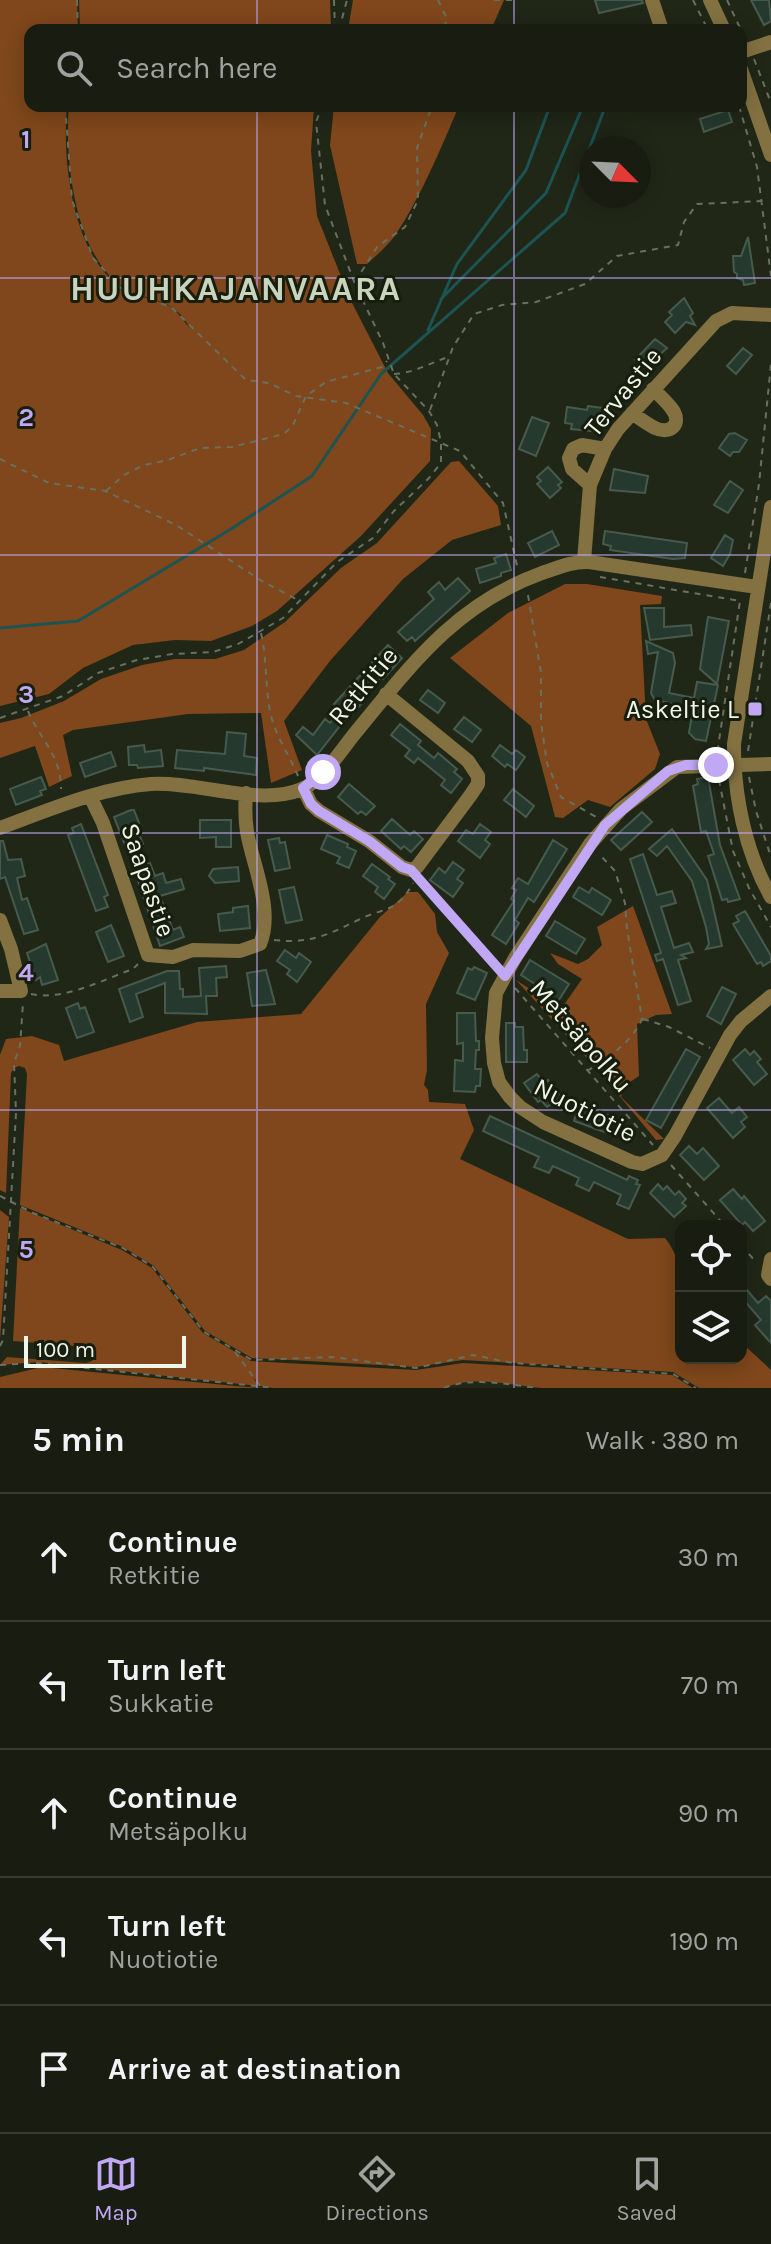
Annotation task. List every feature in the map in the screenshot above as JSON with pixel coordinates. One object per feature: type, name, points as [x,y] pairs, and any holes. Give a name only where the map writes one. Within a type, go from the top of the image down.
[{"type":"street","points":[[652,0],[660,24]]},
{"type":"street","points":[[710,0],[721,24]]},
{"type":"street","points":[[747,50],[771,42]]},
{"type":"street","points":[[747,86],[771,155]]},
{"type":"street","name":"Tervastie","points":[[584,561],[590,485],[605,449],[632,413],[716,321],[732,313],[771,315]]},
{"type":"street","points":[[632,413],[657,429],[667,431],[675,427],[677,420],[674,411],[653,389]]},
{"type":"street","points":[[590,485],[572,469],[569,458],[573,449],[582,445],[605,449]]},
{"type":"street","points":[[771,507],[750,587],[734,744],[741,764],[741,818],[755,863],[771,897]]},
{"type":"street","name":"Retkitie","points":[[303,788],[323,772],[408,667],[461,616],[522,580],[584,561],[750,587]]},
{"type":"street","points":[[0,828],[90,796],[131,786],[155,784],[276,794],[303,788],[311,804],[319,811],[411,870],[426,856],[461,808],[478,784],[478,776],[468,761],[386,694]]},
{"type":"street","name":"Nuotiotie","points":[[771,764],[686,765],[668,771],[621,809],[590,844],[496,993],[492,1038],[499,1082],[530,1115],[642,1164],[662,1155],[741,1021],[771,996]]},
{"type":"street","points":[[246,793],[247,832],[263,906],[263,938]]},
{"type":"street","name":"Saapastie","points":[[90,796],[103,823],[148,955],[173,957],[193,950],[240,951],[260,944],[263,938]]},
{"type":"street","points":[[0,920],[21,991],[0,991]]},
{"type":"street","points":[[769,1277],[771,1259]]},
{"type":"path","points":[[77,0],[78,24]]},
{"type":"path","points":[[334,0],[336,24]]},
{"type":"path","points":[[339,24],[347,0]]},
{"type":"path","points":[[438,0],[446,17],[445,24]]},
{"type":"path","points":[[494,0],[516,0]]},
{"type":"path","points":[[693,0],[705,24]]},
{"type":"path","points":[[67,112],[72,200],[93,258],[122,289],[171,307],[246,380],[269,383],[296,396],[346,403],[460,451],[503,503],[510,525],[511,546],[528,592],[528,608],[538,654],[541,722],[547,763],[561,797],[600,819]]},
{"type":"path","points":[[0,718],[63,696],[98,673],[137,660],[213,652],[261,632],[283,618],[337,562],[373,538],[394,511],[441,463],[437,425],[429,411],[394,374],[325,205],[316,122],[320,112]]},
{"type":"path","points":[[355,284],[377,247],[405,227],[418,200],[417,148],[430,112]]},
{"type":"path","points":[[741,112],[763,201],[771,276]]},
{"type":"path","points":[[429,411],[450,356],[474,314],[502,305],[536,302],[585,284],[617,256],[678,245],[684,222],[697,204],[763,201]]},
{"type":"path","points":[[394,374],[410,373],[450,356]]},
{"type":"path","points":[[105,491],[124,475],[144,465],[200,448],[232,447],[284,434],[293,425],[306,396],[326,382],[382,367],[388,359]]},
{"type":"path","points":[[750,587],[771,364]]},
{"type":"path","points":[[0,459],[49,483],[105,491],[176,525],[262,581],[299,600]]},
{"type":"path","points":[[601,577],[740,601],[716,765],[733,851],[771,927]]},
{"type":"path","points":[[771,603],[741,764],[771,857]]},
{"type":"path","points":[[261,632],[266,649],[270,711],[303,788]]},
{"type":"path","points":[[28,710],[52,750],[60,770],[61,789]]},
{"type":"path","points":[[587,1071],[627,1041],[642,1019],[625,903],[615,871],[590,844]]},
{"type":"path","points":[[263,938],[299,941],[321,938],[360,919],[386,912],[400,901],[413,884],[411,870]]},
{"type":"path","name":"Metsäpolku","points":[[411,870],[720,1220]]},
{"type":"path","points":[[0,1346],[9,1264],[9,1201],[16,1113],[14,1063],[20,1046],[24,1010],[21,991],[53,996],[133,969],[148,955]]},
{"type":"path","points":[[642,1019],[669,1027],[720,1052]]},
{"type":"path","points":[[0,1196],[33,1213],[123,1248],[153,1267],[204,1332],[252,1360],[333,1357],[416,1368],[473,1355],[513,1363],[673,1374],[696,1388]]},
{"type":"path","points":[[747,1252],[769,1277]]},
{"type":"path","points":[[232,1349],[260,1387]]},
{"type":"path","points":[[0,1365],[38,1363],[275,1388]]},
{"type":"path","points":[[444,1388],[454,1383],[508,1383],[536,1388]]},
{"type":"shaded area","points":[[0,0],[77,0],[78,24],[24,24],[24,112],[67,112],[69,179],[81,230],[92,253],[105,273],[127,291],[163,303],[125,288],[108,274],[94,255],[76,206],[71,179],[69,112],[314,112],[311,151],[317,216],[350,299],[388,373],[431,429],[430,461],[361,536],[277,611],[252,626],[211,641],[175,640],[133,645],[83,668],[49,694],[0,706]]},
{"type":"shaded area","points":[[79,0],[330,0],[331,24],[80,24]]},
{"type":"shaded area","points":[[353,0],[504,0],[494,24],[349,24]]},
{"type":"shaded area","points":[[333,112],[456,112],[404,222],[391,241],[367,264],[357,264],[330,145]]},
{"type":"shaded area","points":[[459,461],[498,506],[501,525],[452,540],[403,579],[330,661],[284,721],[302,770],[271,783],[261,713],[188,714],[73,730],[63,735],[72,776],[49,787],[35,746],[0,758],[0,723],[64,701],[101,679],[142,665],[175,659],[215,659],[244,650],[285,622],[341,568],[377,543],[451,462]]},
{"type":"shaded area","points":[[565,584],[587,584],[662,596],[661,604],[640,605],[646,719],[660,754],[655,769],[610,807],[588,800],[563,818],[555,817],[531,726],[450,658],[508,613]]},
{"type":"shaded area","points":[[408,892],[418,892],[435,914],[437,932],[449,953],[426,1004],[427,1070],[424,1085],[428,1090],[429,1102],[465,1104],[474,1130],[460,1159],[628,1239],[665,1238],[675,1256],[675,1364],[747,1364],[747,1348],[771,1370],[771,1388],[699,1388],[673,1372],[463,1360],[416,1367],[252,1358],[205,1331],[154,1266],[123,1247],[20,1205],[27,1074],[25,1068],[19,1066],[11,1073],[6,1193],[0,1190],[0,1055],[6,1039],[32,1036],[59,1045],[64,1061],[197,1022],[301,1014],[380,917]]},
{"type":"shaded area","points":[[633,906],[672,1014],[656,1015],[637,1024],[639,1076],[624,1086],[621,1097],[664,1139],[656,1140],[598,1070],[516,980],[561,1009],[582,979],[558,964],[550,953],[578,964],[588,959],[602,945],[597,927]]},
{"type":"shaded area","points":[[20,1208],[122,1250],[152,1268],[203,1333],[251,1361],[416,1370],[463,1363],[672,1375],[693,1388],[542,1388],[480,1381],[444,1388],[273,1388],[260,1386],[253,1377],[258,1386],[38,1362],[0,1365],[7,1357],[86,1363],[95,1356],[93,1350],[87,1347],[13,1341]]},
{"type":"shaded area","points":[[0,1210],[9,1217],[0,1340]]},
{"type":"shaded area","points":[[42,1367],[264,1388],[0,1388],[0,1377]]},
{"type":"building","points":[[595,0],[642,0],[643,3],[599,13]]},
{"type":"building","points":[[751,0],[769,0],[771,21],[764,25]]},
{"type":"building","points":[[729,112],[732,122],[704,132],[700,119]]},
{"type":"building","points":[[748,237],[755,283],[744,285],[734,272],[733,256],[741,256]]},
{"type":"building","points":[[684,298],[693,313],[690,316],[695,325],[686,322],[675,333],[665,322],[672,315],[669,312]]},
{"type":"building","points":[[655,339],[667,348],[645,368],[635,360]]},
{"type":"building","points":[[743,348],[752,355],[736,374],[727,366]]},
{"type":"building","points":[[588,406],[603,408],[600,432],[571,429],[572,424],[565,423],[567,407],[587,410]]},
{"type":"building","points":[[532,417],[549,423],[536,456],[519,449]]},
{"type":"building","points":[[735,433],[747,440],[739,452],[733,452],[730,456],[719,448],[729,434]]},
{"type":"building","points":[[548,467],[562,482],[558,485],[561,488],[550,498],[537,484],[541,481],[537,477]]},
{"type":"building","points":[[614,469],[648,476],[645,493],[610,490]]},
{"type":"building","points":[[730,481],[743,490],[728,513],[714,505]]},
{"type":"building","points":[[552,531],[559,545],[535,557],[528,543]]},
{"type":"building","points":[[605,531],[687,543],[685,558],[610,550],[611,546],[603,544]]},
{"type":"building","points":[[725,535],[733,540],[723,566],[711,558]]},
{"type":"building","points":[[506,554],[511,570],[480,583],[476,569],[496,563],[494,558]]},
{"type":"building","points":[[458,578],[470,591],[415,641],[412,637],[407,641],[398,632],[434,599],[428,592],[439,582],[445,590]]},
{"type":"building","points":[[644,608],[664,608],[664,627],[691,625],[692,635],[650,640]]},
{"type":"building","points":[[708,617],[729,621],[717,684],[700,669]]},
{"type":"building","points":[[646,641],[673,653],[675,663],[669,693],[694,698],[697,682],[718,685],[706,741],[695,739],[689,733],[693,708],[655,700],[651,693],[658,652],[648,654]]},
{"type":"building","points":[[388,645],[402,658],[383,679],[375,679],[361,697],[365,700],[351,712],[317,755],[296,735],[303,727],[313,735],[325,719],[330,723],[341,711],[334,704]]},
{"type":"building","points":[[428,690],[445,703],[438,713],[420,700]]},
{"type":"building","points":[[464,717],[481,730],[472,742],[454,729]]},
{"type":"building","points":[[400,724],[421,741],[418,745],[434,758],[438,753],[457,769],[454,772],[462,779],[451,793],[441,785],[445,780],[418,758],[414,763],[405,756],[410,750],[391,735]]},
{"type":"building","points":[[227,732],[246,734],[244,756],[257,758],[256,775],[204,768],[204,771],[175,768],[177,750],[225,754]]},
{"type":"building","points":[[144,745],[145,752],[161,750],[163,766],[138,768],[137,765],[129,765],[128,747]]},
{"type":"building","points":[[500,745],[512,754],[516,750],[525,757],[516,770],[507,764],[505,767],[492,756]]},
{"type":"building","points":[[111,752],[116,766],[85,777],[80,763]]},
{"type":"building","points":[[41,777],[46,789],[40,791],[42,795],[16,805],[10,789]]},
{"type":"building","points":[[708,777],[720,845],[740,899],[728,902],[727,899],[722,900],[708,856],[714,854],[706,831],[701,832],[693,786],[698,784],[697,779]]},
{"type":"building","points":[[349,784],[375,806],[366,815],[361,811],[358,814],[338,797]]},
{"type":"building","points":[[513,789],[534,806],[526,817],[504,800]]},
{"type":"building","points":[[134,810],[139,823],[135,824],[143,844],[127,850],[114,817]]},
{"type":"building","points":[[642,812],[652,822],[621,850],[611,840]]},
{"type":"building","points":[[392,819],[410,835],[414,831],[423,839],[411,852],[404,846],[401,849],[381,831]]},
{"type":"building","points":[[200,820],[231,820],[231,847],[216,847],[216,837],[200,838]]},
{"type":"building","points":[[81,824],[108,895],[104,897],[108,907],[96,911],[68,835],[74,833],[72,828]]},
{"type":"building","points":[[480,824],[491,832],[485,840],[490,844],[480,858],[458,841],[466,830],[473,834]]},
{"type":"building","points":[[672,829],[707,880],[722,946],[706,949],[709,944],[706,927],[692,881],[667,846],[657,856],[649,849]]},
{"type":"building","points":[[327,835],[356,851],[349,868],[337,863],[340,857],[321,849]]},
{"type":"building","points":[[279,838],[280,843],[285,842],[290,868],[275,871],[268,840]]},
{"type":"building","points":[[553,840],[567,849],[534,902],[528,898],[515,920],[519,923],[506,944],[492,935],[514,901],[511,899],[516,890],[512,888],[518,878],[528,884]]},
{"type":"building","points":[[0,841],[3,841],[8,860],[21,859],[25,876],[17,878],[22,900],[27,898],[38,930],[24,934],[5,877],[0,879]]},
{"type":"building","points":[[643,854],[657,895],[672,891],[676,903],[661,907],[674,948],[689,943],[693,952],[681,955],[686,958],[678,960],[691,1001],[678,1005],[663,959],[657,961],[655,955],[661,953],[630,859]]},
{"type":"building","points":[[453,862],[464,870],[457,879],[463,883],[453,897],[430,880],[439,868],[445,873]]},
{"type":"building","points":[[150,863],[155,876],[163,873],[166,883],[181,879],[184,889],[160,896],[173,930],[180,927],[184,937],[160,946],[134,869]]},
{"type":"building","points":[[372,864],[395,884],[384,899],[375,892],[378,887],[363,876]]},
{"type":"building","points":[[238,867],[239,881],[215,883],[209,876],[213,869]]},
{"type":"building","points":[[294,887],[302,920],[286,923],[279,890]]},
{"type":"building","points":[[579,887],[589,893],[592,888],[611,900],[602,915],[573,897]]},
{"type":"building","points":[[248,906],[250,928],[220,931],[218,914]]},
{"type":"building","points":[[745,911],[771,956],[771,961],[763,966],[761,962],[757,964],[733,924],[739,921],[736,916]]},
{"type":"building","points":[[555,921],[585,939],[576,954],[546,936]]},
{"type":"building","points":[[111,925],[124,956],[108,962],[96,932]]},
{"type":"building","points":[[46,944],[58,980],[42,985],[40,977],[36,980],[27,953]]},
{"type":"building","points":[[285,950],[296,958],[299,953],[311,962],[297,982],[287,974],[290,970],[277,961]]},
{"type":"building","points":[[530,960],[569,984],[557,1003],[536,990],[538,986],[521,975]]},
{"type":"building","points":[[226,966],[227,977],[216,978],[217,996],[206,996],[207,1014],[165,1013],[165,983],[136,994],[143,1017],[130,1022],[119,989],[167,971],[179,971],[183,997],[201,996],[199,968]]},
{"type":"building","points":[[474,967],[487,973],[475,1000],[457,993],[468,968],[472,970]]},
{"type":"building","points":[[266,970],[275,1004],[252,1006],[247,973]]},
{"type":"building","points":[[722,987],[736,994],[721,1024],[707,1016]]},
{"type":"building","points":[[78,1003],[80,1009],[85,1007],[94,1032],[77,1038],[66,1008]]},
{"type":"building","points":[[457,1013],[475,1013],[479,1050],[476,1050],[475,1069],[481,1069],[480,1086],[476,1086],[475,1092],[454,1091],[455,1060],[463,1061],[463,1043],[457,1044]]},
{"type":"building","points":[[506,1023],[523,1027],[527,1062],[506,1062]]},
{"type":"building","points":[[686,1049],[700,1057],[661,1128],[646,1120]]},
{"type":"building","points":[[745,1049],[750,1055],[754,1051],[761,1059],[757,1062],[767,1074],[754,1085],[733,1060]]},
{"type":"building","points":[[537,1074],[544,1083],[548,1080],[561,1097],[547,1107],[541,1100],[538,1102],[524,1083]]},
{"type":"building","points":[[719,1098],[732,1113],[739,1107],[747,1117],[741,1122],[745,1127],[733,1138],[707,1108]]},
{"type":"building","points":[[579,1105],[613,1117],[607,1133],[574,1121]]},
{"type":"building","points":[[490,1116],[627,1180],[629,1176],[638,1180],[636,1184],[640,1185],[629,1209],[617,1204],[621,1195],[594,1182],[589,1191],[576,1185],[579,1178],[553,1166],[549,1173],[534,1167],[539,1157],[483,1131]]},
{"type":"building","points":[[689,1146],[697,1154],[703,1148],[719,1166],[704,1180],[680,1155]]},
{"type":"building","points":[[658,1184],[663,1190],[667,1186],[675,1195],[679,1191],[686,1199],[682,1203],[686,1206],[674,1217],[650,1193]]},
{"type":"building","points":[[733,1189],[742,1199],[744,1196],[765,1221],[753,1231],[747,1220],[738,1220],[720,1200]]},
{"type":"building","points":[[747,1290],[758,1303],[766,1296],[771,1301],[771,1343],[755,1325],[761,1320],[747,1304]]},
{"type":"waterway","points":[[428,330],[457,264],[526,170],[548,112]]},
{"type":"waterway","points":[[441,299],[546,193],[580,112]]},
{"type":"waterway","points":[[0,628],[78,621],[312,476],[381,374],[565,213],[603,112]]},
{"type":"place","name":"Askeltie L","points":[[755,709]]},
{"type":"district","name":"HUUHKAJANVAARA","points":[[236,289]]},
{"type":"route","points":[[323,772],[303,788],[311,804],[369,841],[402,867],[411,870],[505,976],[605,825],[668,771],[686,765],[716,765]]}]
